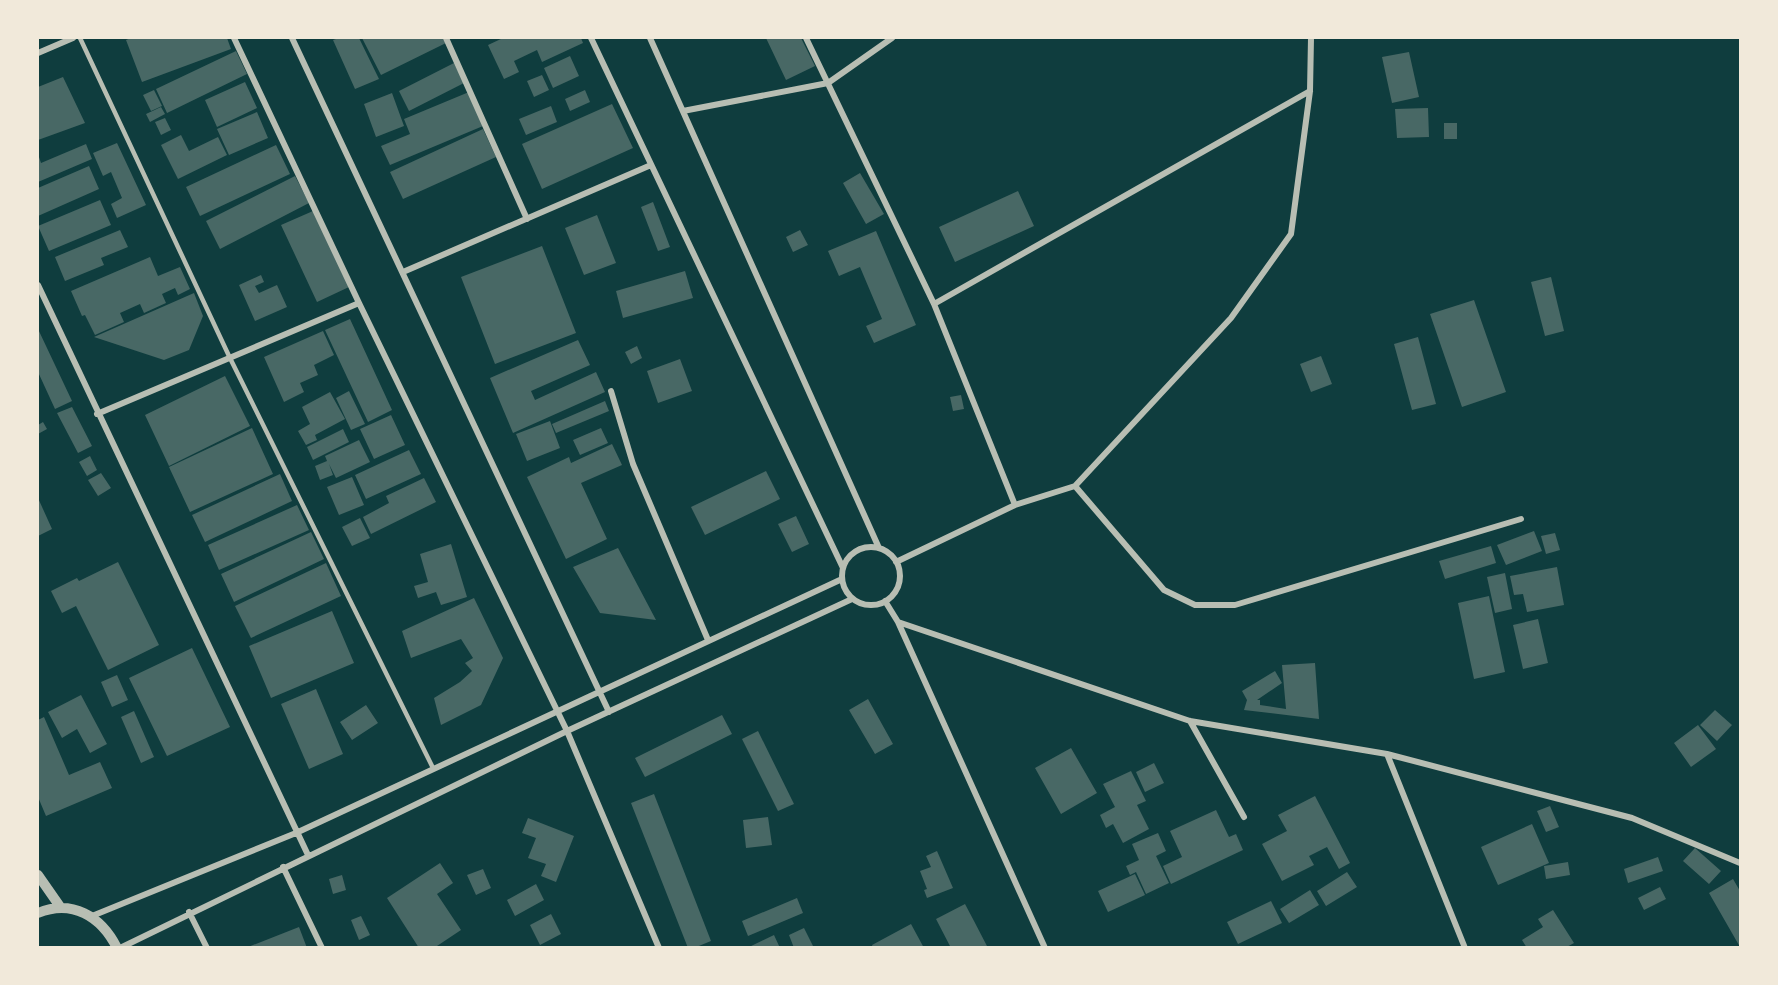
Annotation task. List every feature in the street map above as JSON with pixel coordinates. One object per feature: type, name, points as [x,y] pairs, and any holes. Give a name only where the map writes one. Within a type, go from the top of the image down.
[{"type":"street","points":[[38,53],[73,38]]},
{"type":"street","points":[[234,38],[359,303],[558,711],[659,948]]},
{"type":"street","points":[[292,38],[609,712]]},
{"type":"street","points":[[446,38],[527,219]]},
{"type":"street","points":[[591,38],[843,568]]},
{"type":"street","points":[[650,38],[879,548]]},
{"type":"street","points":[[806,38],[934,304],[1015,505]]},
{"type":"street","points":[[683,111],[828,83],[892,38]]},
{"type":"street","points":[[896,562],[1015,505],[1075,486],[1231,318],[1291,234],[1310,91],[1311,38]]},
{"type":"street","points":[[934,304],[1310,91]]},
{"type":"street","points":[[403,272],[651,165]]},
{"type":"street","points":[[38,285],[97,414],[308,855]]},
{"type":"street","points":[[97,414],[229,356],[359,303]]},
{"type":"street","points":[[611,391],[633,464],[708,640]]},
{"type":"street","points":[[1075,486],[1164,590],[1195,605],[1235,605],[1521,519]]},
{"type":"street","points":[[867,547],[879,548],[889,553],[896,562],[900,573],[898,584],[893,594],[885,601],[862,604],[845,590],[842,579],[843,568],[848,558],[857,550],[867,547]]},
{"type":"street","points":[[92,916],[296,833],[599,690],[842,579]]},
{"type":"street","points":[[38,913],[50,908],[72,908],[92,916],[108,930],[118,948],[567,731],[852,598]]},
{"type":"street","points":[[885,601],[898,622],[1045,948]]},
{"type":"street","points":[[898,622],[1190,721],[1387,754],[1632,818],[1740,862]]},
{"type":"street","points":[[1190,721],[1244,817]]},
{"type":"street","points":[[1387,754],[1465,948]]},
{"type":"street","points":[[283,867],[322,948]]},
{"type":"street","points":[[38,875],[61,908]]},
{"type":"street","points":[[189,912],[207,948]]},
{"type":"lane","points":[[80,38],[229,356],[433,768]]},
{"type":"building","points":[[131,38],[227,38],[231,49],[142,82],[126,40]]},
{"type":"building","points":[[359,38],[379,79],[355,89],[333,40]]},
{"type":"building","points":[[362,38],[443,38],[446,43],[381,75]]},
{"type":"building","points":[[503,38],[581,38],[583,43],[542,62],[537,50],[514,61],[519,72],[504,79],[488,45]]},
{"type":"building","points":[[766,38],[801,38],[815,66],[786,80]]},
{"type":"building","points":[[236,51],[247,74],[167,113],[156,89]]},
{"type":"building","points":[[1409,52],[1419,97],[1392,103],[1382,57]]},
{"type":"building","points":[[570,56],[579,76],[553,88],[544,68]]},
{"type":"building","points":[[454,63],[464,83],[409,111],[399,91]]},
{"type":"building","points":[[542,75],[549,90],[534,97],[527,81]]},
{"type":"building","points":[[63,77],[85,123],[38,140],[38,87]]},
{"type":"building","points":[[245,82],[257,108],[217,127],[205,100]]},
{"type":"building","points":[[154,90],[162,106],[151,111],[143,95]]},
{"type":"building","points":[[585,90],[590,102],[570,111],[565,99]]},
{"type":"building","points":[[469,92],[483,126],[390,165],[381,146],[410,134],[404,119]]},
{"type":"building","points":[[392,93],[404,126],[376,137],[364,104]]},
{"type":"building","points":[[612,104],[633,148],[542,189],[522,144]]},
{"type":"building","points":[[551,106],[557,122],[526,135],[519,119]]},
{"type":"building","points":[[161,107],[165,114],[150,122],[146,114]]},
{"type":"building","points":[[1428,108],[1429,137],[1397,138],[1395,109]]},
{"type":"building","points":[[257,112],[268,138],[229,155],[217,129]]},
{"type":"building","points":[[165,118],[171,130],[161,135],[155,122]]},
{"type":"building","points":[[1444,123],[1457,123],[1457,139],[1444,139]]},
{"type":"building","points":[[483,129],[496,157],[403,199],[390,172]]},
{"type":"building","points":[[181,135],[189,151],[218,137],[227,155],[178,179],[161,145]]},
{"type":"building","points":[[117,143],[146,205],[117,218],[111,204],[122,198],[111,172],[103,176],[93,153]]},
{"type":"building","points":[[86,144],[92,159],[38,182],[38,154],[41,163]]},
{"type":"building","points":[[276,145],[290,174],[200,216],[186,187]]},
{"type":"building","points":[[89,166],[99,189],[38,216],[38,188]]},
{"type":"building","points":[[860,173],[884,214],[866,224],[843,183]]},
{"type":"building","points":[[295,176],[309,203],[220,249],[206,221]]},
{"type":"building","points":[[1018,191],[1034,226],[955,262],[939,227]]},
{"type":"building","points":[[100,200],[111,225],[49,251],[38,226]]},
{"type":"building","points":[[653,202],[670,247],[658,251],[641,207]]},
{"type":"building","points":[[313,211],[349,287],[317,302],[281,225]]},
{"type":"building","points":[[597,215],[616,263],[584,275],[565,228]]},
{"type":"building","points":[[120,230],[128,247],[101,258],[104,265],[65,281],[55,257]]},
{"type":"building","points":[[800,230],[808,245],[793,252],[786,237]]},
{"type":"building","points":[[876,231],[916,325],[874,343],[866,326],[882,319],[860,267],[839,276],[828,251]]},
{"type":"building","points":[[542,246],[576,333],[495,364],[461,277]]},
{"type":"building","points":[[150,257],[158,276],[180,267],[190,289],[178,295],[175,288],[162,294],[166,303],[144,313],[140,304],[120,313],[124,322],[95,335],[85,315],[82,316],[71,291]]},
{"type":"building","points":[[685,271],[693,298],[623,318],[616,291]]},
{"type":"building","points":[[261,275],[264,282],[255,286],[259,293],[277,285],[287,307],[255,321],[239,285]]},
{"type":"building","points":[[1551,277],[1564,331],[1545,336],[1531,282]]},
{"type":"building","points":[[194,293],[203,316],[189,350],[164,360],[94,337]]},
{"type":"building","points":[[1474,300],[1506,392],[1462,407],[1430,314]]},
{"type":"building","points":[[350,319],[392,410],[368,422],[325,330]]},
{"type":"building","points":[[38,329],[72,401],[55,409],[38,372]]},
{"type":"building","points":[[323,331],[334,355],[314,365],[318,375],[300,383],[304,392],[284,402],[264,357]]},
{"type":"building","points":[[1418,337],[1436,404],[1412,410],[1394,344]]},
{"type":"building","points":[[578,340],[590,365],[531,391],[535,400],[596,372],[605,392],[513,433],[490,378]]},
{"type":"building","points":[[637,346],[642,358],[631,364],[625,352]]},
{"type":"building","points":[[1321,356],[1332,384],[1311,392],[1300,364]]},
{"type":"building","points":[[680,359],[692,391],[658,403],[647,371]]},
{"type":"building","points":[[225,376],[250,426],[169,466],[145,415]]},
{"type":"building","points":[[349,391],[365,424],[351,430],[336,398]]},
{"type":"building","points":[[330,392],[345,419],[315,435],[317,440],[306,445],[298,431],[310,424],[302,407]]},
{"type":"building","points":[[961,395],[964,409],[953,411],[950,397]]},
{"type":"building","points":[[605,401],[609,411],[556,433],[552,424]]},
{"type":"building","points":[[72,407],[92,446],[78,453],[57,413]]},
{"type":"building","points":[[391,415],[405,445],[374,459],[360,429]]},
{"type":"building","points":[[550,421],[560,448],[527,461],[516,434]]},
{"type":"building","points":[[43,422],[47,429],[38,434],[38,425]]},
{"type":"building","points":[[252,428],[273,474],[190,512],[169,467]]},
{"type":"building","points":[[601,428],[608,443],[580,455],[573,440]]},
{"type":"building","points":[[343,429],[349,442],[313,460],[307,447]]},
{"type":"building","points":[[359,440],[370,462],[336,478],[329,464],[333,475],[320,480],[315,466],[327,461],[325,456]]},
{"type":"building","points":[[612,444],[622,465],[581,483],[607,539],[566,559],[527,477],[569,457],[571,463]]},
{"type":"building","points":[[409,450],[421,474],[366,499],[355,475]]},
{"type":"building","points":[[90,456],[97,470],[87,476],[79,462]]},
{"type":"building","points":[[766,471],[780,499],[705,535],[691,507]]},
{"type":"building","points":[[101,473],[111,488],[98,496],[88,480]]},
{"type":"building","points":[[280,474],[292,501],[205,542],[192,515]]},
{"type":"building","points":[[352,477],[364,505],[339,515],[327,487]]},
{"type":"building","points":[[424,478],[436,502],[371,534],[363,517],[389,503],[386,496]]},
{"type":"building","points":[[38,498],[52,529],[38,536]]},
{"type":"building","points":[[297,505],[309,530],[219,570],[208,545]]},
{"type":"building","points":[[796,516],[809,544],[792,552],[778,524]]},
{"type":"building","points":[[360,518],[370,538],[352,546],[342,527]]},
{"type":"building","points":[[1534,531],[1542,551],[1506,565],[1497,545]]},
{"type":"building","points":[[311,532],[324,559],[234,602],[221,574]]},
{"type":"building","points":[[1555,533],[1560,550],[1546,554],[1541,536]]},
{"type":"building","points":[[451,544],[467,597],[441,605],[436,592],[418,598],[414,586],[428,582],[420,554]]},
{"type":"building","points":[[1491,546],[1496,563],[1445,579],[1439,561]]},
{"type":"building","points":[[618,548],[656,620],[600,613],[573,567]]},
{"type":"building","points":[[118,562],[159,645],[108,670],[76,606],[62,613],[51,591],[77,578],[79,581]]},
{"type":"building","points":[[326,563],[341,596],[251,638],[235,606]]},
{"type":"building","points":[[1557,567],[1564,605],[1527,612],[1523,594],[1514,595],[1510,576]]},
{"type":"building","points":[[1505,573],[1512,609],[1495,613],[1487,577]]},
{"type":"building","points":[[1489,596],[1505,672],[1474,679],[1458,603]]},
{"type":"building","points":[[474,598],[503,658],[481,705],[441,725],[434,698],[460,682],[472,671],[465,663],[473,658],[461,639],[411,658],[402,631]]},
{"type":"building","points":[[332,611],[354,663],[271,698],[249,646]]},
{"type":"building","points":[[1538,619],[1548,663],[1523,669],[1513,625]]},
{"type":"building","points":[[192,648],[230,727],[167,756],[129,678]]},
{"type":"building","points":[[1315,663],[1319,719],[1244,710],[1247,700],[1242,691],[1275,671],[1282,683],[1257,700],[1260,700],[1260,705],[1286,709],[1282,665]]},
{"type":"building","points":[[117,675],[128,700],[112,707],[101,682]]},
{"type":"building","points":[[316,689],[343,754],[309,769],[281,704]]},
{"type":"building","points":[[81,695],[107,744],[90,753],[77,729],[62,738],[48,712]]},
{"type":"building","points":[[868,699],[893,744],[875,754],[849,710]]},
{"type":"building","points":[[366,705],[378,723],[352,740],[340,722]]},
{"type":"building","points":[[1715,710],[1732,725],[1717,741],[1700,725]]},
{"type":"building","points":[[134,711],[154,757],[141,763],[121,717]]},
{"type":"building","points":[[722,715],[732,734],[645,777],[635,758]]},
{"type":"building","points":[[44,717],[69,775],[100,762],[112,788],[46,816],[38,797],[38,720]]},
{"type":"building","points":[[1698,725],[1716,749],[1691,767],[1674,743]]},
{"type":"building","points":[[758,731],[794,804],[778,811],[742,739]]},
{"type":"building","points":[[1071,748],[1097,793],[1061,814],[1035,768]]},
{"type":"building","points":[[1154,763],[1164,783],[1145,792],[1136,772]]},
{"type":"building","points":[[1131,771],[1146,801],[1137,805],[1149,829],[1123,843],[1113,824],[1106,828],[1100,815],[1115,807],[1103,784]]},
{"type":"building","points":[[654,794],[711,941],[694,948],[688,948],[631,803]]},
{"type":"building","points":[[1315,796],[1350,863],[1339,869],[1327,847],[1309,856],[1314,865],[1282,881],[1262,844],[1287,831],[1278,815]]},
{"type":"building","points":[[1550,806],[1559,827],[1546,832],[1537,811]]},
{"type":"building","points":[[1216,810],[1229,837],[1236,834],[1243,850],[1171,884],[1163,866],[1182,857],[1170,831]]},
{"type":"building","points":[[768,817],[772,845],[746,848],[743,820]]},
{"type":"building","points":[[528,818],[574,836],[556,882],[541,876],[546,864],[528,858],[536,838],[522,833]]},
{"type":"building","points":[[1532,824],[1549,863],[1498,885],[1481,847]]},
{"type":"building","points":[[1158,833],[1166,851],[1156,856],[1169,883],[1146,894],[1136,872],[1130,875],[1126,866],[1139,860],[1132,844]]},
{"type":"building","points":[[1695,848],[1721,871],[1709,884],[1683,861]]},
{"type":"building","points":[[937,851],[953,888],[927,898],[924,890],[927,889],[920,871],[931,867],[926,856]]},
{"type":"building","points":[[1658,857],[1663,871],[1628,883],[1624,869]]},
{"type":"building","points":[[1568,862],[1570,875],[1546,879],[1544,866]]},
{"type":"building","points":[[440,863],[453,883],[437,894],[461,930],[434,948],[419,948],[387,898]]},
{"type":"building","points":[[483,869],[491,888],[476,895],[467,875]]},
{"type":"building","points":[[1347,872],[1357,887],[1326,906],[1317,891]]},
{"type":"building","points":[[1135,874],[1145,895],[1108,912],[1098,891]]},
{"type":"building","points":[[342,875],[346,890],[333,894],[329,879]]},
{"type":"building","points":[[1733,879],[1740,891],[1740,947],[1709,893]]},
{"type":"building","points":[[536,884],[544,900],[515,916],[507,900]]},
{"type":"building","points":[[1660,887],[1666,899],[1644,910],[1638,898]]},
{"type":"building","points":[[1310,890],[1319,905],[1289,923],[1280,909]]},
{"type":"building","points":[[797,898],[803,913],[748,936],[742,921]]},
{"type":"building","points":[[1271,901],[1282,923],[1238,944],[1227,922]]},
{"type":"building","points":[[965,904],[988,948],[951,948],[936,919]]},
{"type":"building","points":[[1553,910],[1574,943],[1565,948],[1527,948],[1522,940],[1543,927],[1538,919]]},
{"type":"building","points":[[551,914],[561,934],[540,945],[530,925]]},
{"type":"building","points":[[361,916],[370,935],[359,940],[351,920]]},
{"type":"building","points":[[911,924],[924,948],[873,948],[872,945]]},
{"type":"building","points":[[299,927],[307,948],[248,948],[248,947]]},
{"type":"building","points":[[804,928],[814,948],[794,948],[789,935]]},
{"type":"building","points":[[774,935],[780,948],[747,948]]}]
